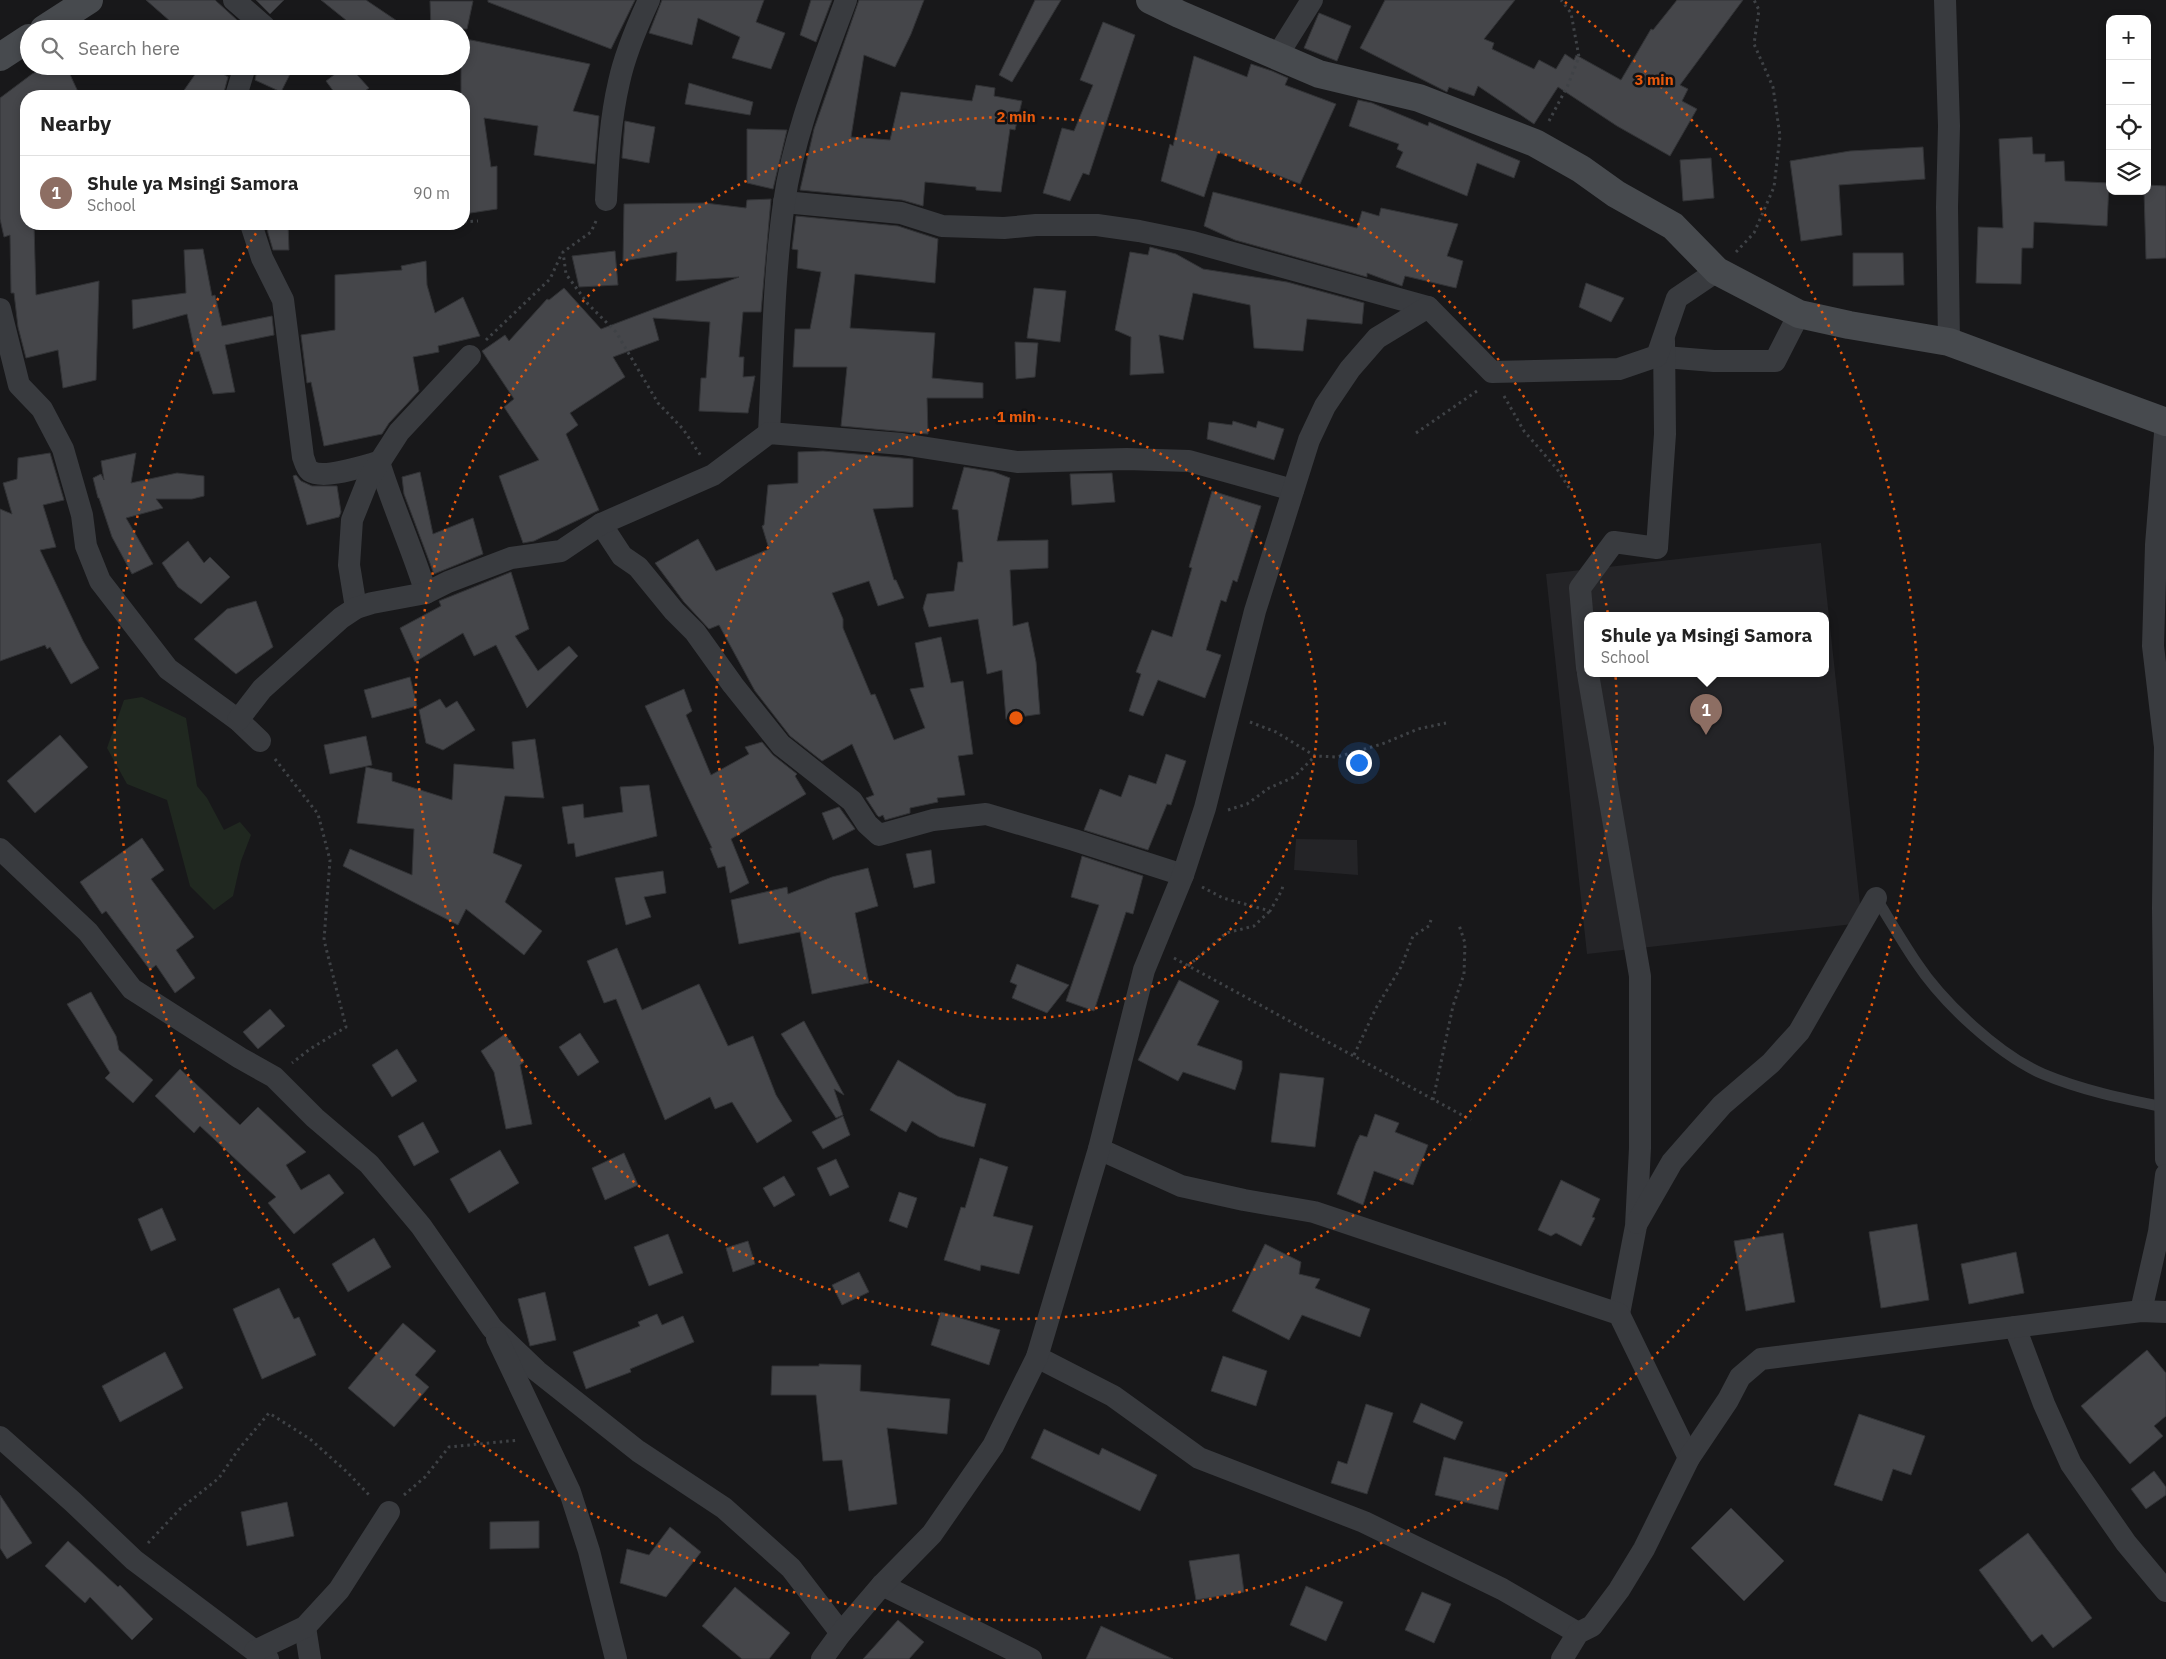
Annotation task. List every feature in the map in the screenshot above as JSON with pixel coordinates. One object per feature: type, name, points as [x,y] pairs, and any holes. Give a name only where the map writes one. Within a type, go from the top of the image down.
[{"type":"street","points":[[58,20],[89,0]]},
{"type":"street","points":[[234,0],[257,20]]},
{"type":"street","points":[[606,200],[608,156],[619,82],[634,32],[649,0]]},
{"type":"street","points":[[769,433],[773,298],[784,202],[805,111],[846,0]]},
{"type":"street","points":[[1150,0],[1319,74],[1419,98],[1538,145],[1673,226],[1717,271],[1799,314],[1848,325],[1949,342],[2166,422],[2156,544],[2153,646],[2165,747],[2164,1108],[2166,1159]]},
{"type":"street","points":[[1277,56],[1312,0]]},
{"type":"street","points":[[1945,0],[1949,126],[1947,207],[1949,342]]},
{"type":"street","points":[[0,57],[20,44]]},
{"type":"street","points":[[238,90],[242,75]]},
{"type":"street","points":[[784,202],[901,214],[942,226],[1004,228],[1036,224],[1097,225],[1193,242],[1428,307],[1492,372],[1619,369],[1657,356],[1664,347]]},
{"type":"street","points":[[253,230],[262,258],[283,300],[294,397],[303,457],[307,467],[311,472],[323,475],[379,462]]},
{"type":"street","points":[[1584,634],[1580,588],[1614,542],[1657,548],[1665,434],[1664,347],[1677,298],[1717,271]]},
{"type":"street","points":[[822,1659],[841,1633],[882,1585],[932,1534],[993,1446],[1037,1357],[1099,1149],[1144,970],[1154,947],[1192,881],[1205,808],[1255,611],[1309,440],[1321,414],[1350,369],[1377,338],[1428,307]]},
{"type":"street","points":[[0,309],[19,385],[42,409],[63,449],[82,515],[86,546],[100,581],[168,668],[238,720],[260,741]]},
{"type":"street","points":[[1664,347],[1714,361],[1775,361],[1799,314]]},
{"type":"street","points":[[356,608],[349,565],[352,520],[368,480],[399,432],[424,408],[470,356]]},
{"type":"street","points":[[238,720],[262,689],[341,618],[356,608],[372,603],[426,593],[448,582],[511,558],[561,551],[601,524],[713,475],[769,433],[902,444],[1017,462],[1128,459],[1189,461],[1293,490]]},
{"type":"street","points":[[379,462],[400,523],[414,553],[426,593]]},
{"type":"street","points":[[601,524],[622,556],[638,567],[674,611],[695,632],[733,685],[782,745],[852,801],[867,824],[878,836],[933,820],[986,814],[1074,840],[1192,881]]},
{"type":"street","points":[[1589,677],[1640,976],[1640,1148],[1636,1226],[1619,1314],[1689,1458]]},
{"type":"street","points":[[0,850],[88,932],[132,989],[240,1058],[274,1077],[315,1118],[369,1164],[421,1226],[492,1328],[524,1399],[570,1492],[589,1551],[616,1659]]},
{"type":"street","points":[[1636,1226],[1679,1155],[1722,1105],[1771,1063],[1799,1032],[1876,898]]},
{"type":"street","points":[[1099,1149],[1181,1186],[1244,1200],[1314,1212],[1619,1314]]},
{"type":"street","points":[[2141,1311],[2159,1232],[2166,1175]]},
{"type":"street","points":[[1562,1659],[1578,1633],[1592,1626],[1619,1590],[1644,1549],[1689,1458],[1728,1400],[1740,1377],[1761,1359],[2141,1311],[2166,1312]]},
{"type":"street","points":[[2015,1327],[2044,1404],[2071,1464],[2121,1535],[2166,1591]]},
{"type":"street","points":[[492,1328],[538,1371],[623,1439],[724,1508],[791,1568],[841,1633]]},
{"type":"street","points":[[1037,1357],[1112,1396],[1199,1458],[1364,1522],[1502,1589],[1578,1633]]},
{"type":"street","points":[[0,1437],[134,1560],[262,1655],[305,1627],[339,1590],[389,1512]]},
{"type":"street","points":[[882,1585],[1030,1659]]},
{"type":"street","points":[[305,1627],[310,1659]]},
{"type":"lane","points":[[1876,898],[1917,964],[1964,1019],[2008,1055],[2043,1074],[2116,1098],[2164,1108]]},
{"type":"path","points":[[1538,145],[1568,85],[1579,57],[1571,13],[1561,0]]},
{"type":"path","points":[[1717,271],[1754,233],[1774,187],[1780,136],[1773,87],[1754,44],[1759,10],[1754,0]]},
{"type":"path","points":[[470,356],[550,279],[563,252],[591,232],[606,200]]},
{"type":"path","points":[[470,222],[478,221]]},
{"type":"path","points":[[563,252],[566,274],[588,304],[616,332],[658,403],[683,429],[713,475]]},
{"type":"path","points":[[1500,388],[1524,431],[1557,469],[1571,491]]},
{"type":"path","points":[[1416,433],[1481,389]]},
{"type":"path","points":[[1245,719],[1276,732],[1315,756],[1337,757],[1382,744],[1418,729],[1446,723]]},
{"type":"path","points":[[260,741],[318,814],[330,860],[324,940],[346,1027],[310,1049],[274,1077]]},
{"type":"path","points":[[1205,808],[1221,812],[1247,804],[1269,788],[1294,777],[1315,756]]},
{"type":"path","points":[[1192,881],[1223,898],[1270,911]]},
{"type":"path","points":[[1187,966],[1226,933],[1254,926],[1270,911],[1282,890],[1283,884]]},
{"type":"path","points":[[1354,1055],[1381,1000],[1401,967],[1413,936],[1429,926],[1431,920]]},
{"type":"path","points":[[1433,1100],[1453,1006],[1464,974],[1465,943],[1459,925]]},
{"type":"path","points":[[1154,947],[1471,1120]]},
{"type":"path","points":[[134,1560],[180,1509],[219,1478],[238,1450],[269,1413],[310,1439],[389,1512],[405,1494],[425,1477],[449,1447],[544,1437]]},
{"type":"shaded area","points":[[1821,543],[1828,612],[1584,612],[1584,677],[1829,677],[1829,617],[1862,923],[1587,954],[1546,574]]},
{"type":"shaded area","points":[[142,697],[186,718],[197,786],[207,798],[224,830],[240,822],[251,835],[241,861],[233,896],[214,910],[190,886],[167,800],[127,784],[107,748],[124,700]]},
{"type":"shaded area","points":[[1296,839],[1357,840],[1358,875],[1294,870]]},
{"type":"building","points":[[146,0],[215,0],[237,20],[169,20]]},
{"type":"building","points":[[256,0],[284,0],[270,14]]},
{"type":"building","points":[[321,0],[366,0],[396,20],[346,20]]},
{"type":"building","points":[[488,0],[635,0],[611,49],[488,2]]},
{"type":"building","points":[[662,0],[764,0],[756,22],[785,33],[771,69],[732,58],[740,37],[698,18],[692,45],[649,33]]},
{"type":"building","points":[[811,0],[832,0],[816,42],[800,35]]},
{"type":"building","points":[[859,0],[924,0],[911,34],[895,67],[864,55],[851,137],[890,140],[901,92],[972,101],[976,85],[995,88],[994,96],[1022,101],[1015,130],[1010,129],[1001,192],[976,190],[976,187],[925,182],[923,206],[902,200],[800,190],[814,129]]},
{"type":"building","points":[[1035,0],[1061,0],[1012,82],[999,75]]},
{"type":"building","points":[[1385,0],[1515,0],[1484,39],[1494,43],[1492,49],[1534,69],[1539,60],[1556,69],[1565,54],[1574,60],[1576,55],[1621,80],[1651,29],[1653,30],[1677,0],[1743,0],[1680,85],[1688,89],[1682,101],[1697,109],[1670,156],[1617,126],[1558,87],[1534,124],[1478,86],[1474,96],[1449,87],[1447,92],[1360,48]]},
{"type":"building","points":[[430,1],[473,1],[469,20],[431,20]]},
{"type":"building","points":[[1319,13],[1351,26],[1337,61],[1304,48]]},
{"type":"building","points":[[1103,22],[1135,35],[1089,175],[1083,173],[1070,201],[1043,193],[1062,128],[1074,131],[1093,85],[1080,80]]},
{"type":"building","points":[[470,40],[590,64],[573,111],[599,116],[595,164],[534,155],[538,126],[484,118],[491,167],[497,166],[497,209],[470,213],[470,90],[461,90],[461,75],[470,75]]},
{"type":"building","points":[[1194,56],[1247,77],[1251,64],[1272,71],[1288,78],[1285,85],[1336,104],[1300,184],[1218,152],[1204,197],[1161,181],[1170,144],[1173,146]]},
{"type":"building","points":[[31,75],[70,75],[77,90],[20,90],[20,230],[34,230],[36,295],[99,281],[96,380],[63,388],[58,350],[26,358],[18,327],[14,293],[11,293],[10,235],[4,237],[0,219],[0,98]]},
{"type":"building","points":[[195,75],[225,75],[228,77],[225,90],[184,90]]},
{"type":"building","points":[[256,75],[290,75],[282,90],[277,90],[255,80]]},
{"type":"building","points":[[334,75],[357,75],[369,88],[366,90],[333,90],[326,81]]},
{"type":"building","points":[[689,83],[753,102],[750,115],[685,104]]},
{"type":"building","points":[[1358,100],[1372,103],[1428,126],[1429,122],[1520,161],[1514,178],[1477,163],[1467,196],[1396,167],[1403,152],[1397,149],[1399,144],[1349,126]]},
{"type":"building","points":[[625,121],[655,127],[649,163],[622,158]]},
{"type":"building","points":[[747,129],[787,130],[773,189],[747,183]]},
{"type":"building","points":[[2032,137],[2033,154],[2045,154],[2045,162],[2064,161],[2065,181],[2106,183],[2106,195],[2108,195],[2107,226],[2034,222],[2033,248],[2022,248],[2021,284],[1976,283],[1978,227],[2003,228],[1999,139]]},
{"type":"building","points":[[1923,147],[1925,179],[1839,185],[1842,235],[1801,241],[1790,161],[1850,151]]},
{"type":"building","points":[[1711,158],[1714,198],[1683,201],[1680,160]]},
{"type":"building","points":[[2151,185],[2166,186],[2166,258],[2146,259],[2144,195],[2151,195]]},
{"type":"building","points":[[1213,192],[1357,228],[1362,211],[1379,216],[1381,208],[1458,224],[1447,256],[1463,261],[1456,288],[1405,276],[1402,286],[1367,273],[1367,277],[1235,240],[1204,226]]},
{"type":"building","points":[[771,199],[761,312],[743,312],[739,357],[744,357],[743,377],[755,376],[748,413],[699,411],[701,378],[706,378],[710,322],[653,318],[659,340],[613,357],[625,377],[570,413],[578,425],[566,434],[599,510],[534,541],[523,543],[499,476],[539,460],[504,407],[514,399],[482,351],[505,335],[509,341],[547,299],[549,300],[564,288],[601,329],[739,277],[676,281],[677,252],[623,261],[624,204],[705,203],[746,208],[747,200]]},
{"type":"building","points":[[796,216],[898,226],[938,239],[935,283],[855,274],[850,328],[935,333],[932,378],[983,383],[983,398],[927,398],[928,434],[841,426],[847,367],[793,367],[795,329],[810,329],[821,272],[797,268],[798,250],[792,249]]},
{"type":"building","points":[[268,230],[288,230],[289,250],[273,250]]},
{"type":"building","points":[[1150,247],[1176,254],[1203,269],[1287,282],[1364,303],[1362,324],[1307,319],[1303,351],[1254,348],[1250,305],[1193,293],[1183,340],[1159,335],[1164,373],[1130,375],[1131,337],[1115,330],[1130,252],[1148,255]]},
{"type":"building","points":[[203,249],[212,296],[215,295],[222,326],[272,316],[274,335],[225,345],[235,392],[213,394],[199,351],[195,352],[187,314],[133,329],[132,300],[186,293],[184,250]]},
{"type":"building","points":[[615,251],[618,285],[579,287],[572,256]]},
{"type":"building","points":[[1853,253],[1903,253],[1904,285],[1853,286]]},
{"type":"building","points":[[426,261],[427,285],[435,313],[463,297],[480,336],[438,346],[439,352],[413,357],[419,391],[389,423],[382,434],[324,446],[311,382],[307,383],[301,335],[335,330],[335,275],[402,270],[401,266]]},
{"type":"building","points":[[1586,283],[1624,298],[1611,322],[1579,307]]},
{"type":"building","points":[[1034,288],[1066,291],[1060,342],[1027,338]]},
{"type":"building","points":[[1015,342],[1038,343],[1035,377],[1016,379]]},
{"type":"building","points":[[1233,421],[1256,428],[1258,421],[1284,429],[1274,460],[1207,439],[1209,422],[1232,425]]},
{"type":"building","points":[[823,451],[913,459],[913,507],[873,509],[894,580],[896,580],[904,598],[878,606],[869,581],[832,593],[843,619],[843,628],[871,695],[875,694],[894,740],[925,728],[910,689],[924,687],[915,643],[941,637],[951,683],[963,681],[973,754],[958,756],[965,795],[937,798],[938,802],[910,808],[910,813],[885,820],[883,815],[879,817],[877,815],[866,798],[874,795],[852,744],[822,761],[790,736],[755,691],[719,625],[709,629],[684,602],[655,563],[698,539],[716,571],[769,549],[762,526],[764,525],[768,485],[798,483],[798,452]]},
{"type":"building","points":[[50,453],[64,500],[43,505],[56,547],[40,550],[83,641],[99,668],[71,684],[50,647],[47,649],[45,645],[0,661],[0,509],[12,514],[3,483],[17,479],[18,458]]},
{"type":"building","points":[[136,453],[131,483],[177,473],[204,476],[204,496],[192,499],[156,499],[163,508],[126,518],[153,564],[132,574],[112,537],[93,478],[101,474],[104,480],[101,461]]},
{"type":"building","points":[[964,467],[994,472],[1010,478],[997,541],[1048,540],[1048,568],[1010,570],[1013,626],[1028,622],[1036,662],[1040,714],[1006,719],[1002,670],[987,674],[978,619],[929,627],[923,608],[927,594],[954,591],[958,562],[963,562],[958,510],[952,509]]},
{"type":"building","points":[[420,472],[433,534],[473,518],[483,554],[434,574],[404,494],[402,477]]},
{"type":"building","points":[[1112,473],[1115,502],[1072,505],[1070,474]]},
{"type":"building","points":[[296,475],[301,481],[312,486],[337,486],[341,512],[339,517],[307,525],[293,476]]},
{"type":"building","points":[[1212,491],[1261,506],[1237,582],[1233,580],[1226,602],[1221,600],[1206,650],[1221,655],[1205,698],[1158,680],[1143,716],[1129,711],[1141,674],[1136,672],[1152,630],[1172,637],[1192,568],[1189,567]]},
{"type":"building","points":[[188,541],[204,563],[210,557],[230,577],[201,604],[178,587],[162,563]]},
{"type":"building","points":[[511,572],[529,629],[515,636],[538,671],[569,646],[578,656],[527,708],[496,645],[474,656],[463,633],[415,662],[400,628],[441,606],[439,601]]},
{"type":"building","points":[[256,601],[273,647],[236,674],[194,639],[227,609]]},
{"type":"building","points":[[410,677],[417,706],[372,718],[364,690]]},
{"type":"building","points":[[684,689],[692,711],[686,715],[711,775],[749,754],[745,747],[762,742],[773,755],[797,774],[795,776],[806,794],[731,839],[749,883],[730,893],[725,866],[718,868],[710,848],[712,848],[645,706]]},
{"type":"building","points":[[440,699],[446,708],[457,701],[475,730],[443,750],[426,743],[419,710]]},
{"type":"building","points":[[60,735],[88,767],[35,813],[7,781]]},
{"type":"building","points":[[366,736],[372,765],[330,774],[324,745]]},
{"type":"building","points":[[535,739],[544,798],[505,796],[493,853],[522,865],[505,902],[542,931],[524,955],[466,909],[458,925],[343,866],[350,849],[412,875],[414,829],[357,823],[366,767],[392,773],[392,781],[452,800],[454,764],[514,769],[512,742]]},
{"type":"building","points":[[1166,754],[1186,761],[1171,805],[1167,804],[1148,850],[1084,830],[1100,789],[1121,797],[1129,775],[1156,784]]},
{"type":"building","points":[[649,785],[657,836],[576,857],[574,843],[568,844],[562,807],[583,804],[584,818],[623,812],[620,787]]},
{"type":"building","points":[[839,807],[855,829],[833,840],[822,813]]},
{"type":"building","points":[[142,838],[164,870],[151,879],[194,937],[176,950],[195,978],[175,993],[156,965],[150,970],[106,911],[102,914],[80,882]]},
{"type":"building","points":[[931,850],[935,883],[914,888],[906,854]]},
{"type":"building","points":[[1082,856],[1143,876],[1133,914],[1126,912],[1094,1011],[1066,1001],[1099,905],[1071,897]]},
{"type":"building","points":[[868,868],[878,906],[855,913],[869,983],[812,994],[800,932],[739,944],[731,900],[787,887],[788,894],[832,877]]},
{"type":"building","points":[[663,871],[666,893],[644,897],[651,917],[626,925],[615,878]]},
{"type":"building","points":[[617,948],[642,1010],[699,984],[728,1046],[753,1036],[776,1095],[792,1121],[757,1143],[732,1102],[715,1109],[710,1097],[665,1120],[616,999],[604,1003],[587,961]]},
{"type":"building","points":[[1017,964],[1069,985],[1047,1013],[1012,998],[1017,985],[1010,982]]},
{"type":"building","points":[[1179,980],[1219,1001],[1197,1045],[1242,1061],[1242,1069],[1235,1090],[1183,1072],[1178,1081],[1138,1060]]},
{"type":"building","points":[[91,992],[116,1036],[119,1050],[153,1080],[133,1103],[105,1078],[110,1073],[67,1004]]},
{"type":"building","points":[[270,1009],[285,1026],[258,1049],[243,1032]]},
{"type":"building","points":[[804,1021],[844,1095],[834,1089],[843,1115],[836,1118],[781,1034]]},
{"type":"building","points":[[580,1033],[599,1062],[578,1076],[559,1047]]},
{"type":"building","points":[[505,1034],[524,1062],[520,1065],[532,1124],[506,1129],[494,1072],[481,1051]]},
{"type":"building","points":[[397,1049],[417,1081],[392,1097],[372,1065]]},
{"type":"building","points":[[898,1060],[957,1096],[986,1104],[974,1147],[939,1137],[912,1121],[906,1132],[870,1110]]},
{"type":"building","points":[[180,1069],[240,1125],[258,1107],[306,1152],[286,1165],[301,1190],[329,1174],[344,1193],[294,1234],[268,1203],[276,1197],[200,1126],[194,1133],[155,1096]]},
{"type":"building","points":[[1280,1073],[1324,1078],[1315,1147],[1271,1142]]},
{"type":"building","points":[[1375,1114],[1399,1123],[1395,1132],[1428,1145],[1413,1185],[1374,1171],[1363,1205],[1337,1194],[1356,1143],[1360,1135],[1367,1137]]},
{"type":"building","points":[[843,1116],[850,1135],[823,1149],[812,1132]]},
{"type":"building","points":[[423,1122],[439,1152],[414,1166],[398,1136]]},
{"type":"building","points":[[500,1150],[519,1183],[469,1213],[450,1179]]},
{"type":"building","points":[[624,1153],[638,1185],[605,1200],[592,1168]]},
{"type":"building","points":[[980,1158],[1008,1167],[993,1216],[1033,1226],[1019,1274],[981,1265],[980,1271],[944,1260],[961,1207],[965,1208]]},
{"type":"building","points":[[836,1159],[849,1187],[830,1196],[817,1168]]},
{"type":"building","points":[[784,1176],[795,1195],[774,1207],[763,1188]]},
{"type":"building","points":[[1561,1180],[1600,1199],[1592,1217],[1595,1218],[1581,1246],[1556,1233],[1551,1236],[1538,1230]]},
{"type":"building","points":[[899,1192],[917,1198],[907,1228],[889,1221]]},
{"type":"building","points":[[162,1208],[176,1240],[151,1251],[138,1219]]},
{"type":"building","points":[[1917,1224],[1929,1300],[1881,1308],[1869,1232]]},
{"type":"building","points":[[1783,1233],[1795,1302],[1746,1311],[1734,1241]]},
{"type":"building","points":[[668,1234],[683,1273],[649,1286],[634,1247]]},
{"type":"building","points":[[374,1238],[391,1267],[348,1292],[332,1264]]},
{"type":"building","points":[[748,1241],[755,1264],[733,1272],[726,1248]]},
{"type":"building","points":[[1265,1244],[1301,1262],[1299,1274],[1320,1279],[1315,1288],[1370,1309],[1360,1337],[1302,1315],[1289,1340],[1232,1311]]},
{"type":"building","points":[[2016,1252],[2024,1293],[1969,1304],[1961,1264]]},
{"type":"building","points":[[859,1272],[869,1292],[842,1305],[832,1285]]},
{"type":"building","points":[[279,1288],[294,1319],[299,1317],[316,1355],[262,1379],[233,1309]]},
{"type":"building","points":[[545,1292],[556,1340],[530,1346],[518,1299]]},
{"type":"building","points":[[941,1312],[1000,1330],[989,1365],[931,1345]]},
{"type":"building","points":[[657,1314],[662,1325],[683,1316],[694,1342],[630,1369],[631,1372],[586,1389],[573,1352],[640,1326],[638,1322]]},
{"type":"building","points":[[403,1323],[436,1351],[415,1375],[429,1387],[394,1427],[348,1388]]},
{"type":"building","points":[[2147,1350],[2166,1373],[2166,1416],[2154,1426],[2163,1436],[2130,1464],[2081,1406]]},
{"type":"building","points":[[165,1352],[183,1388],[120,1422],[102,1386]]},
{"type":"building","points":[[1223,1356],[1267,1371],[1256,1406],[1211,1391]]},
{"type":"building","points":[[819,1364],[861,1365],[860,1391],[950,1399],[947,1434],[887,1428],[897,1504],[849,1511],[842,1460],[823,1461],[816,1395],[771,1395],[772,1366],[819,1366]]},
{"type":"building","points":[[1421,1403],[1463,1422],[1455,1440],[1413,1422]]},
{"type":"building","points":[[1366,1404],[1393,1413],[1367,1494],[1331,1483],[1338,1461],[1347,1464]]},
{"type":"building","points":[[1859,1414],[1925,1436],[1911,1475],[1893,1469],[1882,1501],[1834,1485]]},
{"type":"building","points":[[1044,1429],[1099,1455],[1102,1448],[1157,1475],[1140,1511],[1031,1458]]},
{"type":"building","points":[[1444,1457],[1507,1473],[1498,1510],[1435,1495]]},
{"type":"building","points":[[2154,1471],[2166,1487],[2166,1495],[2146,1509],[2131,1489]]},
{"type":"building","points":[[0,1495],[32,1543],[7,1559],[0,1548]]},
{"type":"building","points":[[287,1502],[294,1536],[247,1546],[241,1512]]},
{"type":"building","points":[[1731,1508],[1784,1561],[1744,1601],[1691,1548]]},
{"type":"building","points":[[539,1521],[539,1548],[490,1549],[490,1522]]},
{"type":"building","points":[[670,1527],[701,1552],[666,1597],[620,1583],[627,1549],[649,1555]]},
{"type":"building","points":[[2028,1533],[2092,1618],[2053,1648],[2042,1634],[2032,1642],[1979,1570]]},
{"type":"building","points":[[68,1541],[118,1587],[120,1585],[153,1619],[132,1640],[90,1597],[85,1603],[45,1566]]},
{"type":"building","points":[[1239,1554],[1244,1592],[1196,1600],[1189,1561]]},
{"type":"building","points":[[1306,1586],[1343,1602],[1326,1641],[1290,1625]]},
{"type":"building","points":[[735,1587],[790,1633],[769,1659],[742,1659],[702,1626]]},
{"type":"building","points":[[1422,1592],[1451,1604],[1434,1643],[1405,1630]]},
{"type":"building","points":[[898,1620],[924,1642],[909,1659],[863,1659]]},
{"type":"building","points":[[1101,1626],[1173,1659],[1086,1659]]},
{"type":"place","name":"Shule ya Msingi Samora","points":[[1706,735]]}]
